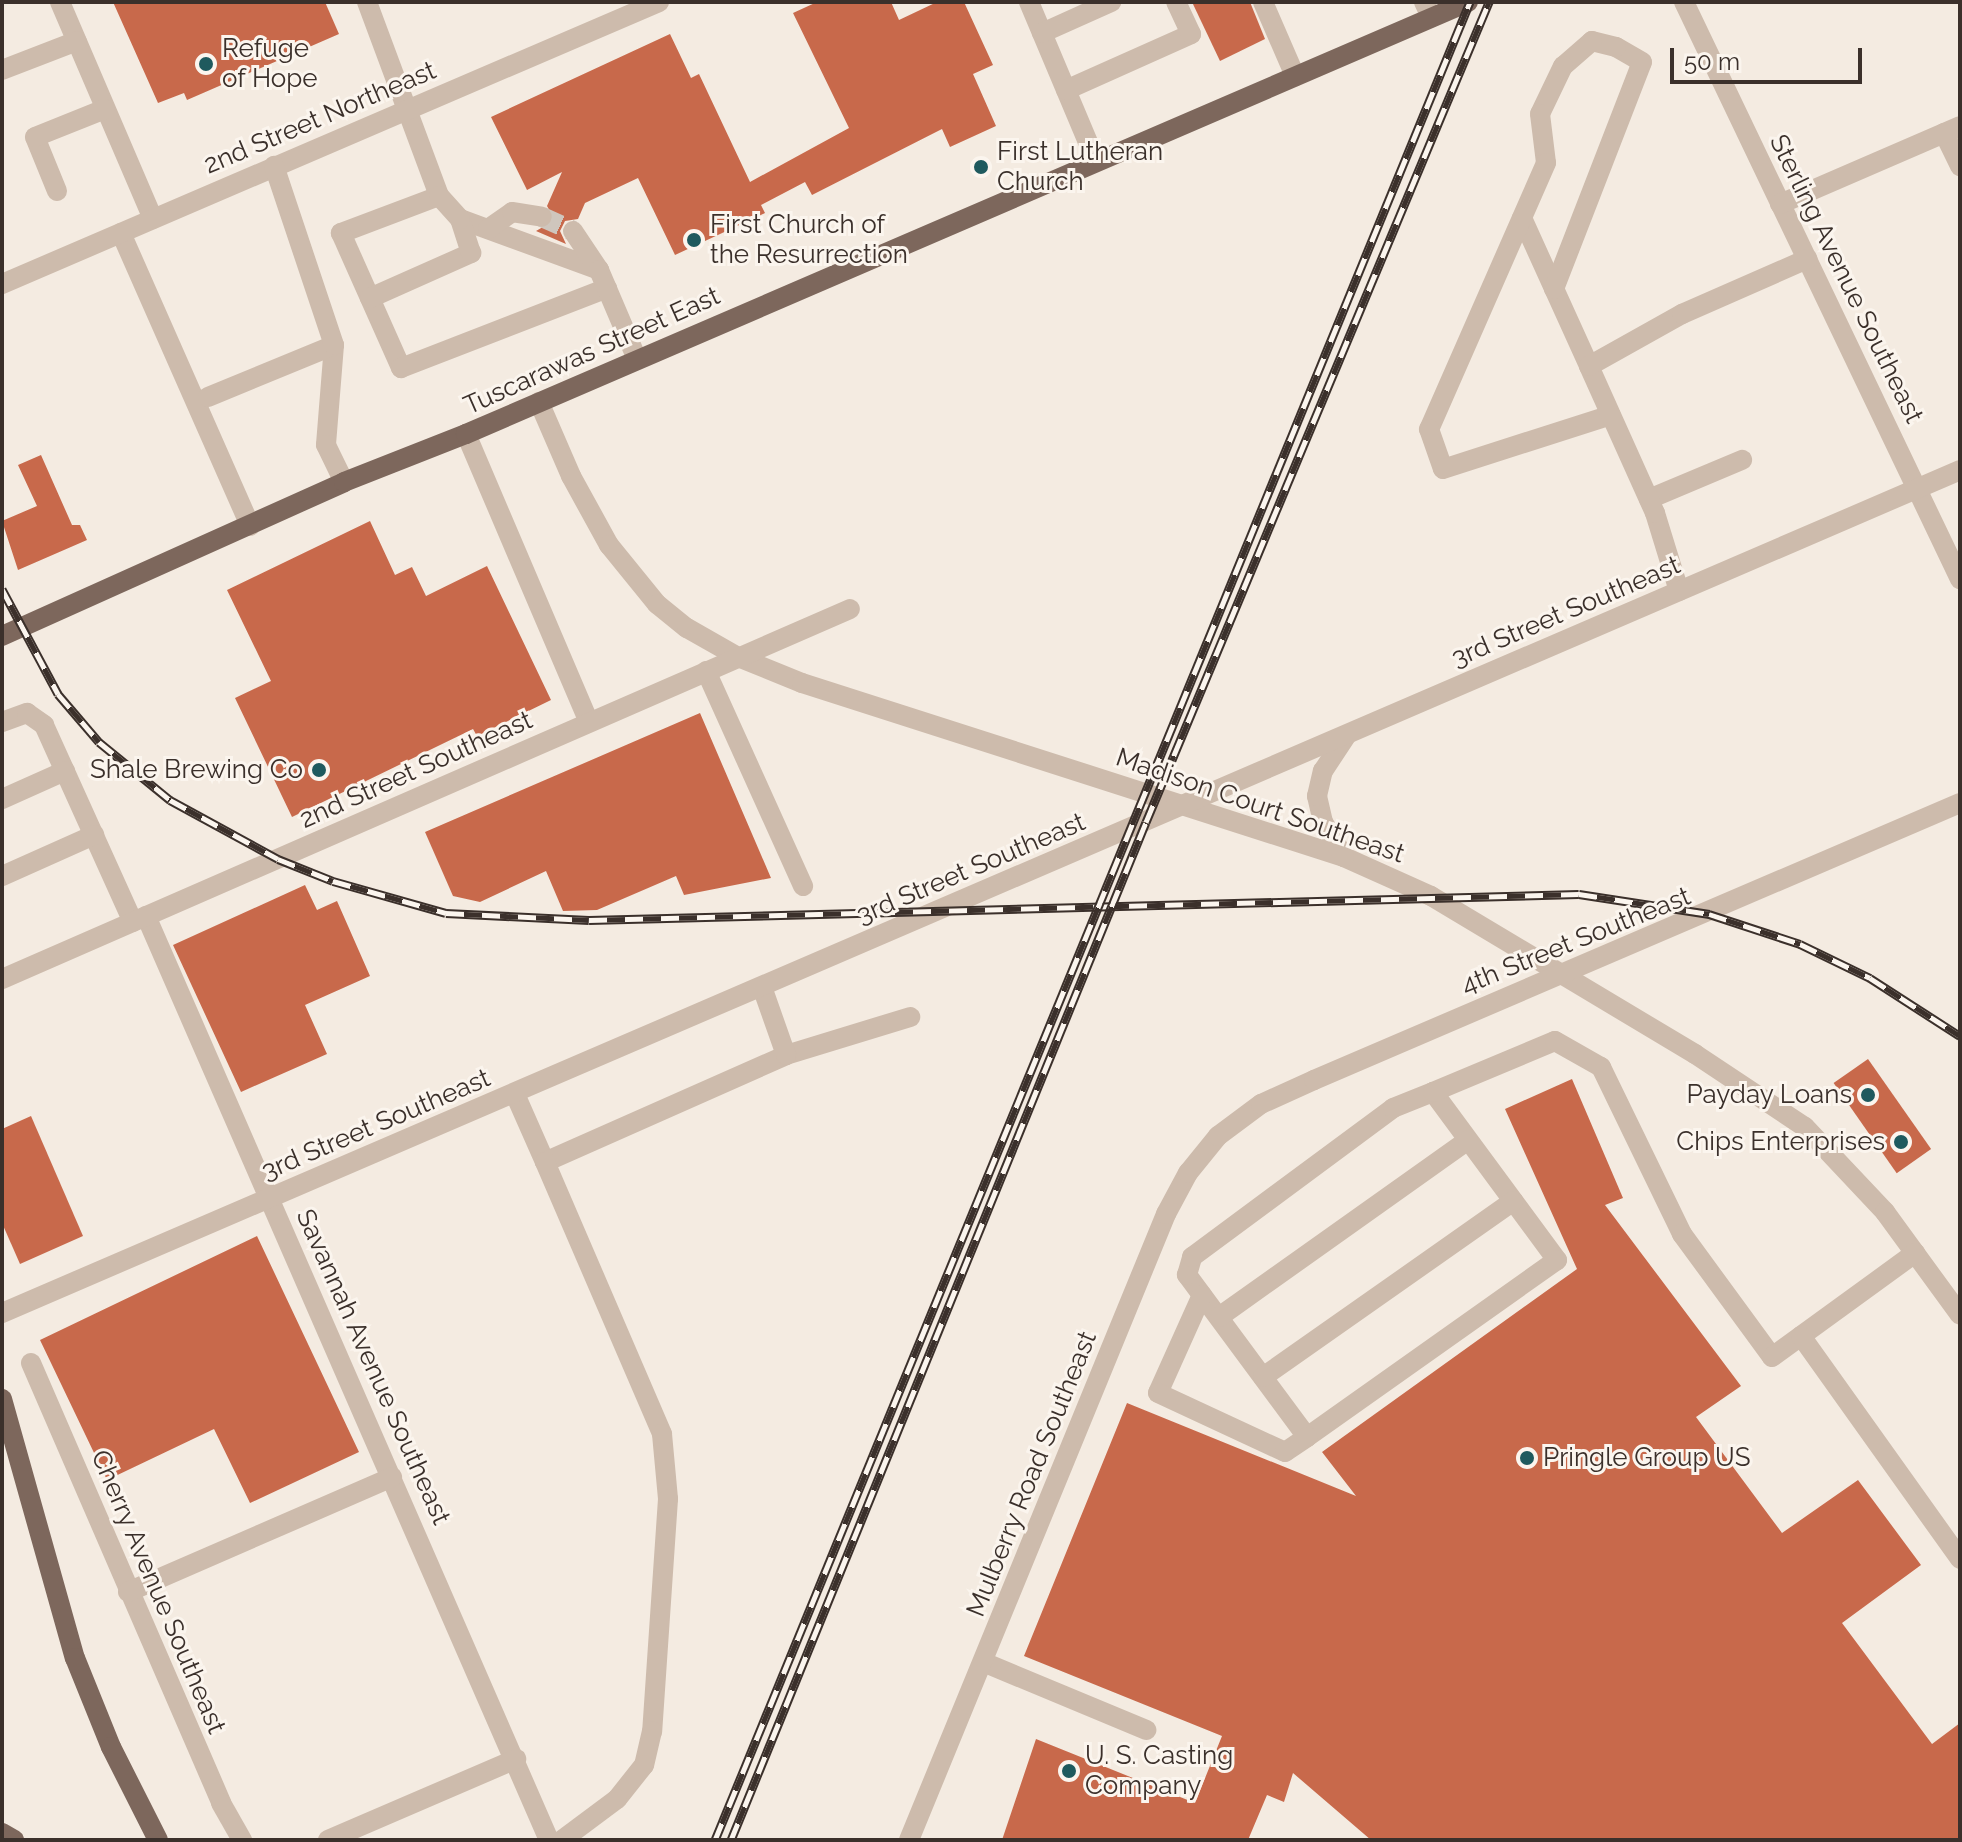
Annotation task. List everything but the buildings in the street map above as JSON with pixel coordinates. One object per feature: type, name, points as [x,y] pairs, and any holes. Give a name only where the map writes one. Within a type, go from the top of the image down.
[{"type":"main road","name":"Tuscarawas Street East","points":[[2,636],[344,482],[466,434],[1295,76],[1428,10],[1468,2]]},
{"type":"main road","points":[[2,1399],[75,1658],[111,1747],[158,1840]]},
{"type":"main road","points":[[2,1833],[14,1840]]},
{"type":"street","points":[[60,2],[153,219]]},
{"type":"street","points":[[367,2],[439,196],[460,219],[471,253],[370,298]]},
{"type":"street","name":"2nd Street Northeast","points":[[2,284],[659,2]]},
{"type":"street","points":[[1029,2],[1096,161]]},
{"type":"street","points":[[1042,33],[1111,2]]},
{"type":"street","points":[[1066,90],[1191,34],[1176,2]]},
{"type":"street","points":[[1263,2],[1295,76]]},
{"type":"street","name":"Sterling Avenue Southeast","points":[[1684,2],[1960,579]]},
{"type":"street","points":[[2,70],[77,41]]},
{"type":"street","points":[[1554,289],[1642,62],[1616,47],[1592,41],[1563,66],[1540,114],[1546,163],[1429,429],[1443,469],[1611,415]]},
{"type":"street","points":[[57,191],[35,137],[105,109]]},
{"type":"street","points":[[1780,204],[1952,130],[1960,166]]},
{"type":"street","points":[[274,166],[334,345],[326,445],[344,482]]},
{"type":"street","points":[[439,196],[341,233],[401,368],[603,279]]},
{"type":"street","points":[[488,229],[512,212],[542,217]]},
{"type":"street","points":[[1522,218],[1649,499],[1679,591]]},
{"type":"street","points":[[460,219],[603,279]]},
{"type":"street","points":[[573,231],[603,279],[637,359]]},
{"type":"street","points":[[121,233],[250,526]]},
{"type":"street","points":[[1589,366],[1682,314],[1807,259]]},
{"type":"street","points":[[208,397],[334,345]]},
{"type":"street","name":"Madison Court Southeast","points":[[539,402],[589,513],[632,575],[687,628],[738,657],[802,683],[1344,857],[1431,896],[1805,1127],[1848,1167],[1960,1315]]},
{"type":"street","points":[[466,434],[589,722]]},
{"type":"street","points":[[1649,499],[1742,460]]},
{"type":"street","name":"3rd Street Southeast","points":[[2,1313],[1960,470]]},
{"type":"street","name":"2nd Street Southeast","points":[[2,979],[850,609]]},
{"type":"street","points":[[706,671],[803,886]]},
{"type":"street","name":"Savannah Avenue Southeast","points":[[2,722],[35,715],[94,835],[140,919],[271,1198],[549,1840]]},
{"type":"street","points":[[1344,857],[1323,822],[1317,796],[1323,771],[1348,735]]},
{"type":"street","points":[[2,799],[65,771]]},
{"type":"street","name":"4th Street Southeast","points":[[1218,1136],[1261,1104],[1960,803]]},
{"type":"street","points":[[2,876],[94,835]]},
{"type":"street","points":[[762,987],[786,1055]]},
{"type":"street","points":[[545,1162],[786,1055],[910,1017]]},
{"type":"street","points":[[1307,1437],[1187,1275],[1192,1257],[1393,1108],[1555,1041],[1601,1067],[1682,1234],[1772,1357],[1915,1253]]},
{"type":"street","points":[[1202,1295],[1158,1393],[1285,1452],[1557,1260],[1433,1092]]},
{"type":"street","points":[[515,1094],[662,1434],[668,1499],[652,1731],[644,1765],[617,1799],[562,1840]]},
{"type":"street","name":"Mulberry Road Southeast","points":[[909,1840],[1166,1214],[1188,1173],[1218,1136]]},
{"type":"street","points":[[1219,1317],[1468,1140]]},
{"type":"street","points":[[1263,1377],[1513,1201]]},
{"type":"street","points":[[1801,1336],[1960,1559]]},
{"type":"street","name":"Cherry Avenue Southeast","points":[[31,1363],[128,1592],[242,1840]]},
{"type":"street","points":[[128,1592],[392,1477]]},
{"type":"street","points":[[983,1662],[1146,1730]]},
{"type":"street","points":[[328,1840],[516,1759]]},
{"type":"tunnel","points":[[542,217],[573,231]]},
{"type":"railway","points":[[715,1840],[1470,2]]},
{"type":"railway","points":[[731,1840],[1146,822],[1489,2]]},
{"type":"railway","points":[[2,589],[58,694],[99,742],[170,800],[278,859],[333,881],[446,913],[589,920],[1579,894],[1709,914],[1800,944],[1870,978],[1960,1036]]},
{"type":"place","name":"Refuge of Hope","points":[[206,64]]},
{"type":"place","name":"First Lutheran Church","points":[[981,167]]},
{"type":"place","name":"First Church of the Resurrection","points":[[694,240]]},
{"type":"place","name":"Shale Brewing Co","points":[[319,770]]},
{"type":"place","name":"Payday Loans","points":[[1868,1095]]},
{"type":"place","name":"Chips Enterprises","points":[[1901,1142]]},
{"type":"place","name":"Pringle Group US","points":[[1527,1458]]},
{"type":"place","name":"U. S. Casting Company","points":[[1069,1771]]}]
